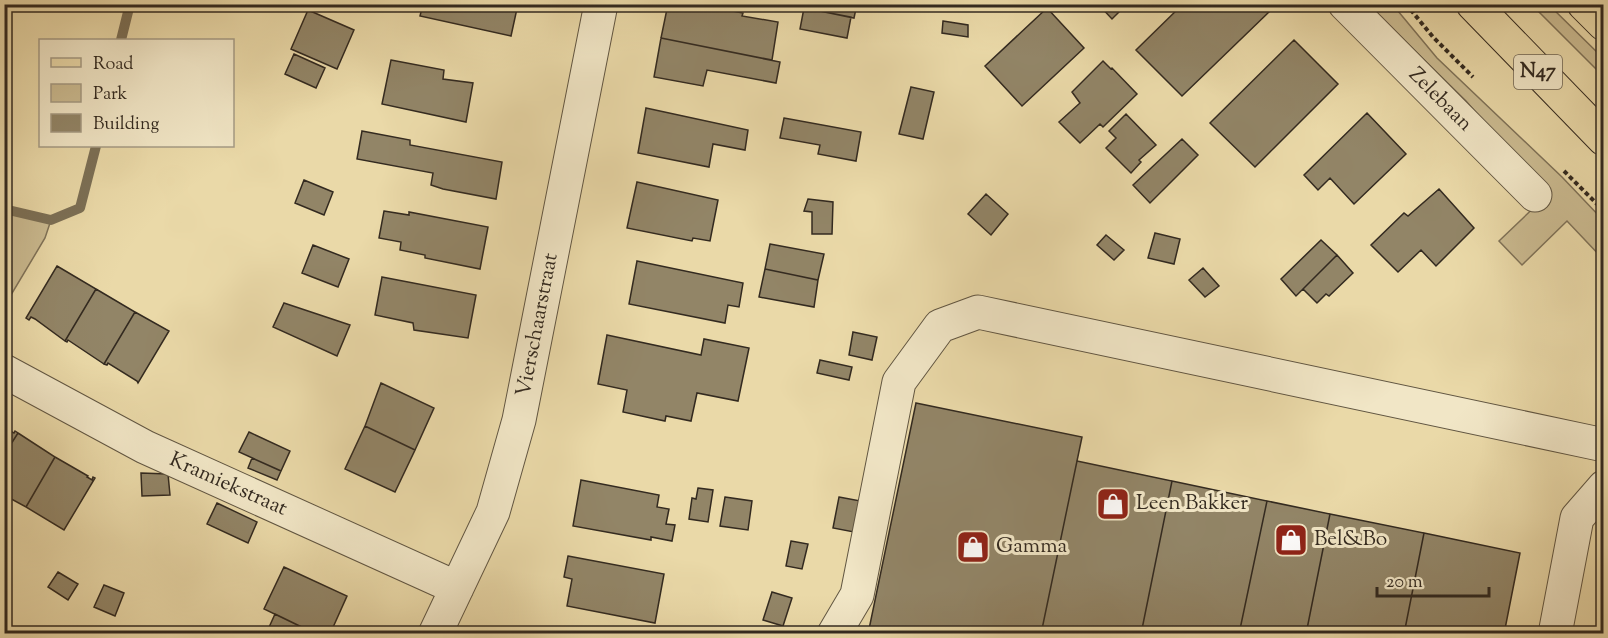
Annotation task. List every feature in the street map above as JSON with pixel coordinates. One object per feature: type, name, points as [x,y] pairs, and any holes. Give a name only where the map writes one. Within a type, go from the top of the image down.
[{"type":"main road","name":"N47","points":[[1473,4],[1604,139]]},
{"type":"street","name":"Vierschaarstraat","points":[[435,633],[493,512],[519,420],[601,4]]},
{"type":"street","name":"Zelebaan","points":[[1345,4],[1535,195]]},
{"type":"street","points":[[834,633],[857,595],[899,382],[940,326],[978,312],[1604,445]]},
{"type":"street","name":"Kramiekstraat","points":[[4,371],[145,447],[457,588]]},
{"type":"street","points":[[1555,633],[1577,518],[1604,487]]},
{"type":"path","points":[[1406,4],[1433,37]]},
{"type":"green space","points":[[1368,5],[1393,5],[1437,58],[1562,177],[1603,220],[1603,259],[1567,221],[1522,265],[1499,241],[1545,197],[1466,101]]},
{"type":"green space","points":[[1532,5],[1549,5],[1603,58],[1603,76]]},
{"type":"green space","points":[[5,209],[51,220],[45,238],[5,305]]},
{"type":"building","points":[[423,4],[518,4],[511,36],[420,16]]},
{"type":"building","points":[[668,4],[696,4],[743,13],[742,16],[778,22],[772,60],[661,38]]},
{"type":"building","points":[[786,4],[857,4],[854,18]]},
{"type":"building","points":[[1098,4],[1127,4],[1112,19]]},
{"type":"building","points":[[1183,4],[1262,4],[1269,12],[1182,96],[1136,50]]},
{"type":"building","points":[[804,8],[851,17],[847,38],[800,29]]},
{"type":"building","points":[[1047,8],[1084,48],[1022,106],[985,66]]},
{"type":"building","points":[[308,10],[354,30],[337,69],[291,49]]},
{"type":"building","points":[[943,21],[968,25],[968,37],[942,33]]},
{"type":"building","points":[[661,38],[780,62],[776,83],[707,70],[703,86],[654,77]]},
{"type":"building","points":[[1294,40],[1338,84],[1255,167],[1210,123]]},
{"type":"building","points":[[294,54],[325,68],[316,88],[285,74]]},
{"type":"building","points":[[391,60],[444,70],[443,79],[473,83],[466,122],[382,104]]},
{"type":"building","points":[[1103,61],[1137,94],[1103,127],[1100,124],[1080,143],[1059,122],[1080,103],[1072,92]]},
{"type":"building","points":[[911,87],[934,92],[923,139],[899,134]]},
{"type":"building","points":[[646,108],[748,130],[745,150],[713,144],[709,167],[638,153]]},
{"type":"building","points":[[1367,113],[1406,154],[1354,204],[1330,178],[1318,190],[1304,175]]},
{"type":"building","points":[[1126,114],[1156,145],[1139,160],[1141,162],[1131,173],[1106,148],[1116,138],[1109,131]]},
{"type":"building","points":[[784,118],[861,132],[856,161],[818,154],[820,145],[780,138]]},
{"type":"building","points":[[362,131],[410,140],[410,145],[502,162],[496,199],[431,185],[433,173],[357,159]]},
{"type":"building","points":[[1182,139],[1198,155],[1150,203],[1133,185]]},
{"type":"building","points":[[304,180],[333,192],[324,215],[295,203]]},
{"type":"building","points":[[637,182],[718,200],[710,241],[693,238],[692,241],[627,228]]},
{"type":"building","points":[[1439,189],[1474,228],[1436,266],[1421,250],[1398,272],[1371,245],[1404,213],[1408,216]]},
{"type":"building","points":[[986,194],[1008,214],[991,235],[968,214]]},
{"type":"building","points":[[808,199],[833,202],[832,234],[812,234],[812,212],[804,211]]},
{"type":"building","points":[[384,211],[409,215],[409,212],[488,227],[480,269],[425,258],[425,255],[400,250],[401,242],[379,238]]},
{"type":"building","points":[[1155,233],[1180,239],[1174,264],[1148,258]]},
{"type":"building","points":[[1106,235],[1124,250],[1114,260],[1097,245]]},
{"type":"building","points":[[1321,240],[1337,255],[1296,296],[1281,279]]},
{"type":"building","points":[[770,244],[824,254],[818,280],[765,269]]},
{"type":"building","points":[[313,245],[349,259],[338,287],[302,273]]},
{"type":"building","points":[[1337,255],[1353,273],[1329,296],[1326,294],[1317,303],[1303,289]]},
{"type":"building","points":[[637,261],[743,283],[739,307],[728,305],[725,323],[629,304]]},
{"type":"building","points":[[57,266],[96,289],[65,341],[35,319],[26,318]]},
{"type":"building","points":[[1203,268],[1219,286],[1205,297],[1189,280]]},
{"type":"building","points":[[765,269],[818,280],[814,307],[759,297]]},
{"type":"building","points":[[382,277],[476,295],[468,338],[414,330],[413,323],[375,315]]},
{"type":"building","points":[[96,289],[135,312],[104,364],[68,340],[65,341]]},
{"type":"building","points":[[284,303],[350,325],[337,356],[273,327]]},
{"type":"building","points":[[135,312],[169,331],[138,383],[108,363],[104,364]]},
{"type":"building","points":[[853,332],[877,337],[872,360],[849,355]]},
{"type":"building","points":[[607,335],[701,355],[704,339],[749,348],[738,401],[697,393],[691,421],[666,416],[665,421],[623,412],[627,390],[598,384]]},
{"type":"building","points":[[820,360],[852,367],[849,380],[817,373]]},
{"type":"building","points":[[381,383],[434,408],[415,450],[365,426]]},
{"type":"building","name":"Gamma","points":[[916,403],[1082,437],[1041,634],[868,634]]},
{"type":"building","points":[[365,426],[415,450],[395,492],[345,469]]},
{"type":"building","points":[[4,428],[18,433],[4,455]]},
{"type":"building","points":[[249,432],[290,451],[281,471],[239,452]]},
{"type":"building","points":[[18,433],[55,457],[26,507],[4,495],[4,455]]},
{"type":"building","points":[[55,457],[92,480],[93,477],[95,478],[64,530],[26,507]]},
{"type":"building","points":[[252,458],[281,471],[277,480],[248,468]]},
{"type":"building","points":[[1077,461],[1172,481],[1141,634],[1041,634]]},
{"type":"building","points":[[141,473],[168,474],[170,495],[142,496]]},
{"type":"building","points":[[581,480],[659,495],[657,507],[669,509],[666,524],[675,525],[672,541],[651,537],[651,540],[573,526]]},
{"type":"building","points":[[1172,481],[1267,501],[1239,634],[1141,634]]},
{"type":"building","points":[[698,488],[713,490],[708,522],[689,519],[692,498],[696,499]]},
{"type":"building","points":[[725,497],[752,501],[748,530],[720,526]]},
{"type":"building","points":[[839,497],[866,502],[859,533],[833,528]]},
{"type":"building","points":[[1267,501],[1330,514],[1306,634],[1239,634]]},
{"type":"building","points":[[217,503],[257,522],[248,543],[207,524]]},
{"type":"building","points":[[1330,514],[1424,533],[1404,634],[1306,634]]},
{"type":"building","points":[[1424,533],[1520,553],[1504,634],[1404,634]]},
{"type":"building","points":[[791,541],[808,544],[802,569],[786,566]]},
{"type":"building","points":[[568,556],[664,574],[655,623],[567,606],[572,579],[564,577]]},
{"type":"building","points":[[284,567],[347,596],[330,634],[316,634],[264,609]]},
{"type":"building","points":[[58,572],[78,584],[68,600],[48,587]]},
{"type":"building","points":[[104,585],[124,593],[115,616],[94,607]]},
{"type":"building","points":[[772,592],[792,598],[783,626],[763,620]]},
{"type":"building","points":[[275,614],[316,634],[266,634]]},
{"type":"waterway","points":[[121,39],[130,4]]},
{"type":"waterway","points":[[4,209],[51,220],[80,208],[96,147]]},
{"type":"place","name":"Leen Bakker","points":[[1113,504]]},
{"type":"place","name":"Bel&Bo","points":[[1291,540]]},
{"type":"place","name":"Gamma","points":[[973,547]]}]
